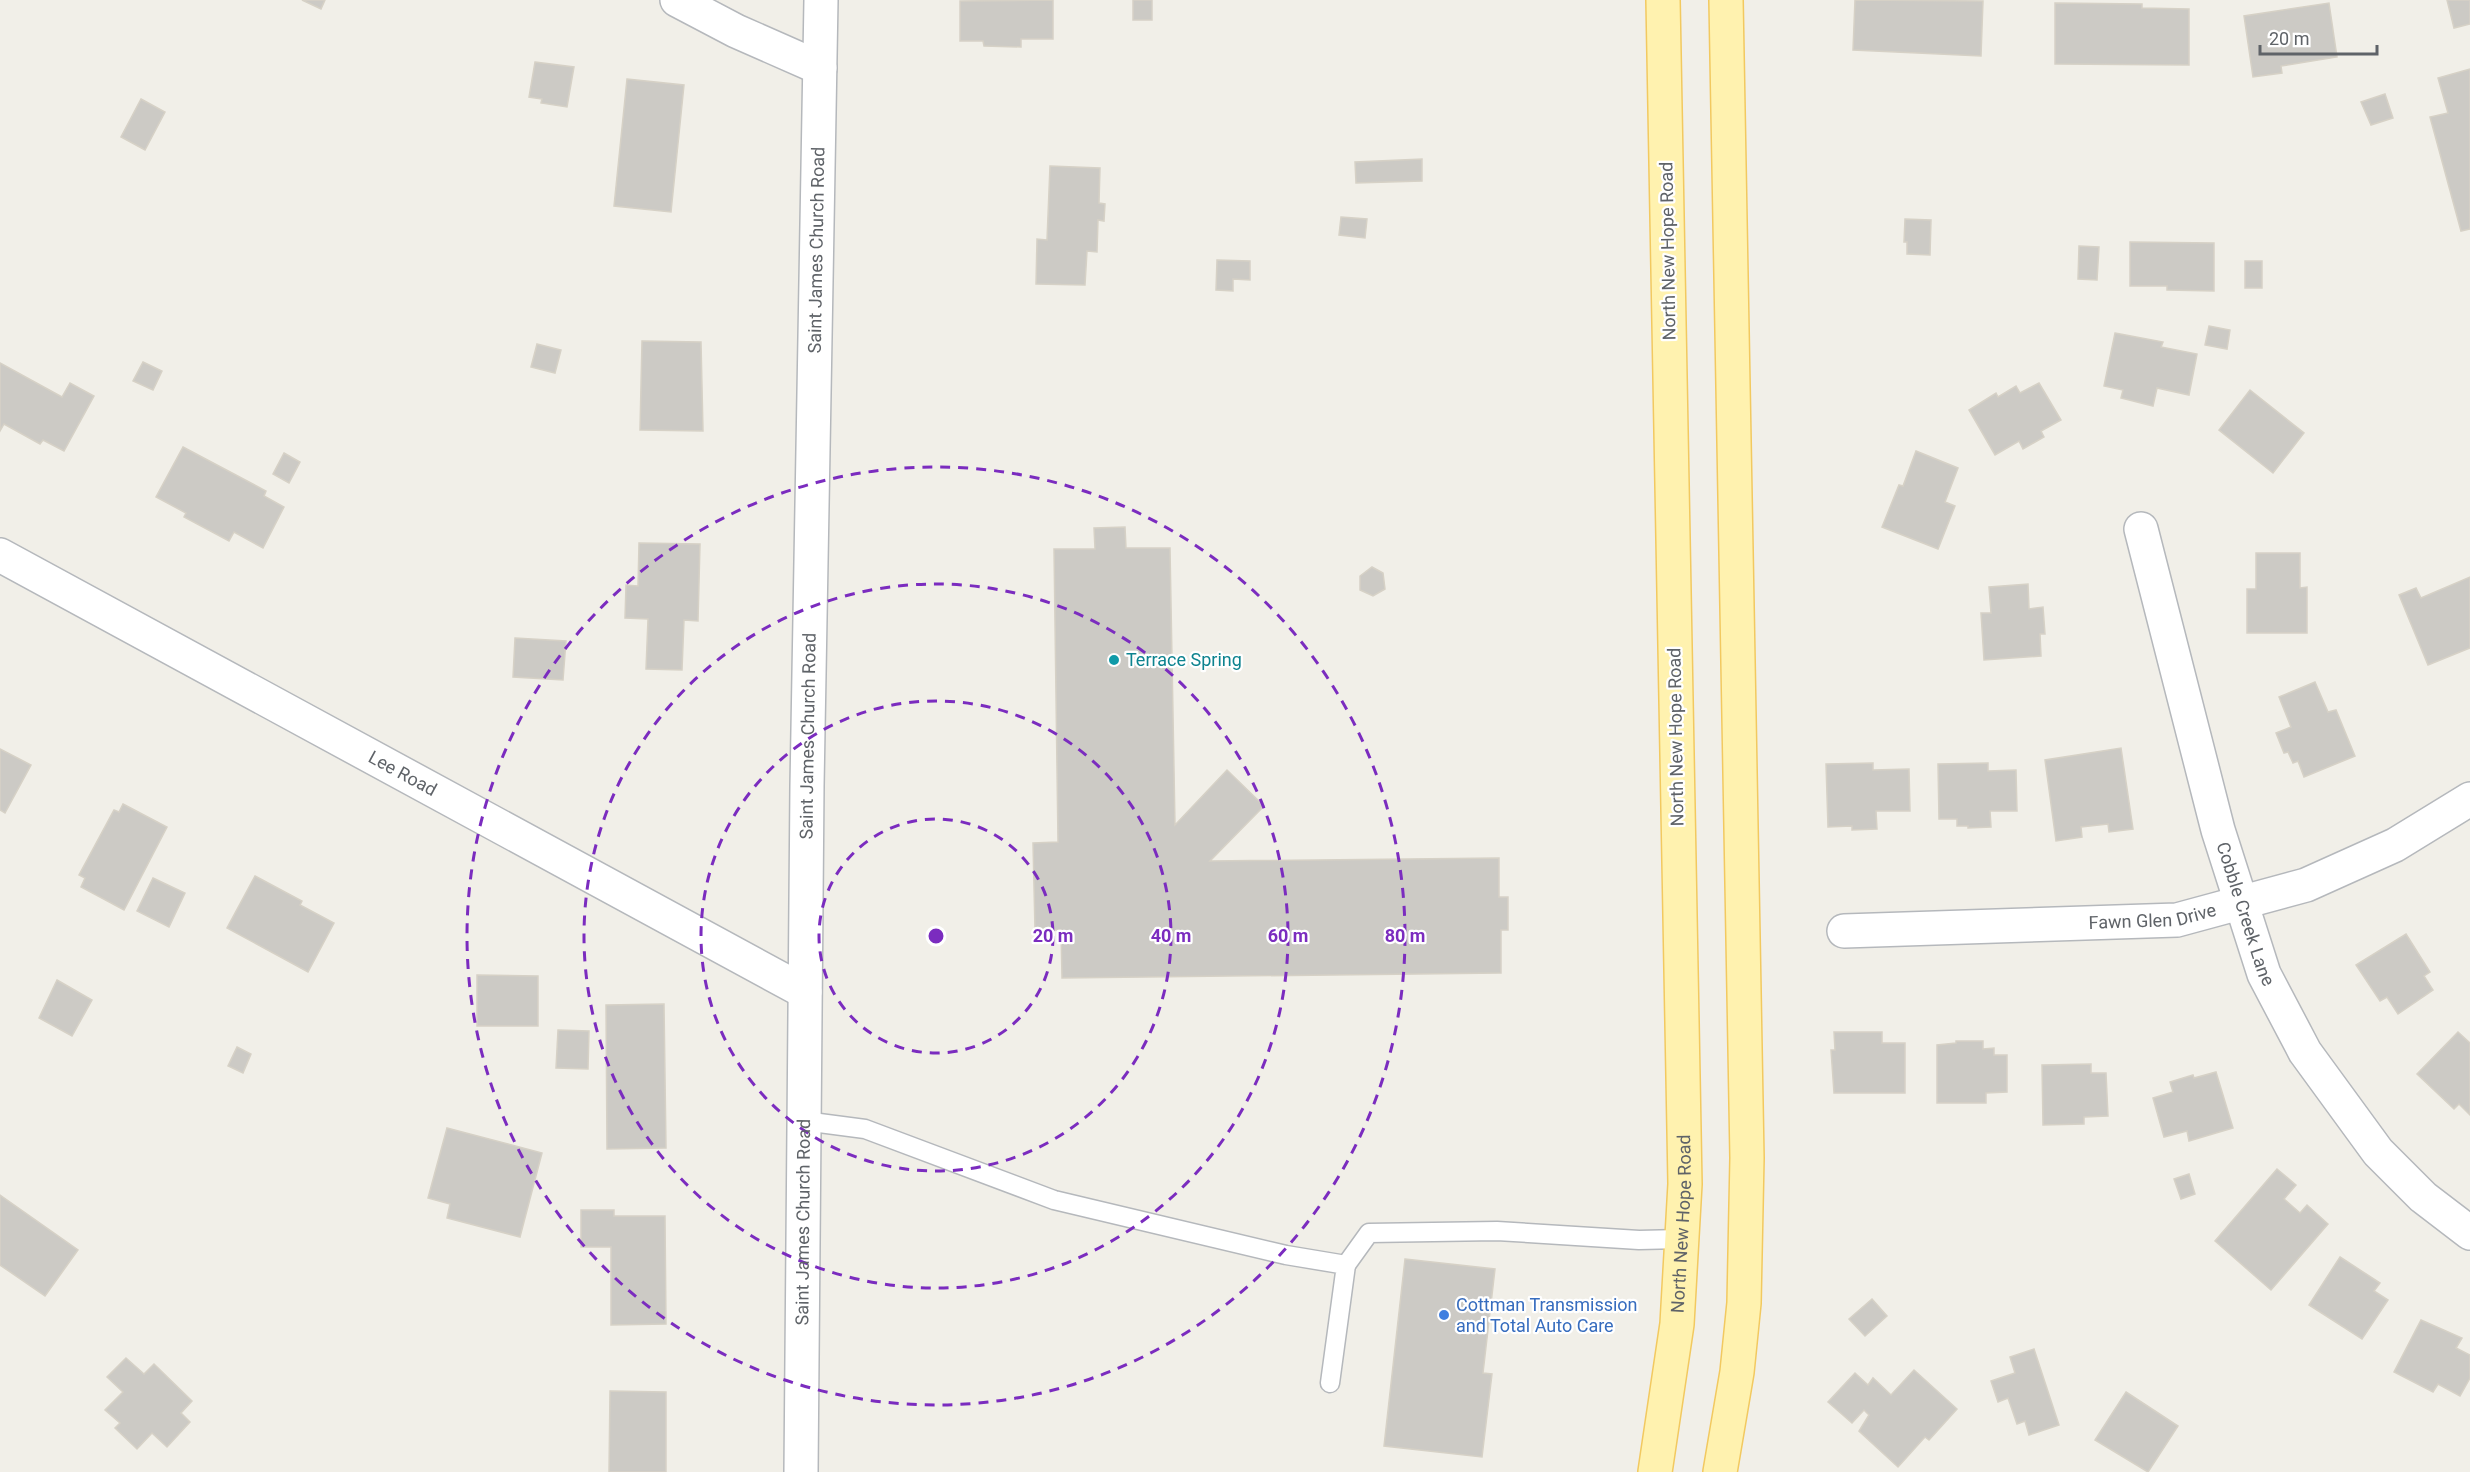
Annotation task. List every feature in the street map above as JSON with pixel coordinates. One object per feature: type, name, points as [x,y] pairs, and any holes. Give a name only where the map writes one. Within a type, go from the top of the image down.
[{"type":"main road","name":"North New Hope Road","points":[[1655,1472],[1677,1324],[1684,1172],[1663,0]]},
{"type":"main road","points":[[1720,1472],[1737,1372],[1744,1303],[1747,1158],[1726,0]]},
{"type":"street","points":[[677,0],[736,31],[820,68]]},
{"type":"street","name":"Saint James Church Road","points":[[801,1472],[805,992],[821,0]]},
{"type":"street","name":"Cobble Creek Lane","points":[[2141,529],[2218,830],[2264,974],[2304,1052],[2378,1152],[2423,1197],[2470,1233]]},
{"type":"street","name":"Lee Road","points":[[0,555],[805,992]]},
{"type":"street","name":"Fawn Glen Drive","points":[[1844,932],[2177,920],[2306,885],[2396,845],[2470,799]]},
{"type":"lane","points":[[804,1121],[865,1129],[1054,1200],[1286,1255],[1346,1265]]},
{"type":"lane","points":[[1330,1383],[1346,1265],[1369,1233],[1497,1231],[1639,1240],[1682,1239]]},
{"type":"building","points":[[302,0],[325,0],[321,9]]},
{"type":"building","points":[[1053,0],[1053,39],[1021,39],[1021,47],[984,46],[983,41],[960,41],[960,1]]},
{"type":"building","points":[[1133,0],[1152,0],[1152,20],[1133,20]]},
{"type":"building","points":[[1855,0],[1983,1],[1981,56],[1853,50]]},
{"type":"building","points":[[2447,0],[2470,0],[2470,24],[2454,28]]},
{"type":"building","points":[[2055,3],[2142,4],[2142,8],[2189,9],[2189,65],[2055,64]]},
{"type":"building","points":[[2329,3],[2337,57],[2281,66],[2282,73],[2253,77],[2244,16]]},
{"type":"building","points":[[535,62],[574,67],[567,107],[541,103],[542,99],[529,97]]},
{"type":"building","points":[[2470,69],[2470,229],[2461,231],[2430,117],[2448,113],[2438,78]]},
{"type":"building","points":[[627,79],[684,85],[671,212],[614,206]]},
{"type":"building","points":[[2385,94],[2393,118],[2371,125],[2361,102]]},
{"type":"building","points":[[141,99],[165,112],[145,150],[121,137]]},
{"type":"building","points":[[1422,159],[1422,181],[1356,183],[1355,162]]},
{"type":"building","points":[[1050,166],[1100,168],[1099,203],[1105,204],[1104,221],[1098,220],[1097,252],[1087,251],[1085,285],[1036,284],[1037,239],[1047,240]]},
{"type":"building","points":[[1341,217],[1367,219],[1365,238],[1339,235]]},
{"type":"building","points":[[1905,219],[1931,220],[1930,255],[1907,254],[1907,242],[1904,242]]},
{"type":"building","points":[[2130,242],[2214,243],[2214,291],[2167,290],[2167,286],[2130,286]]},
{"type":"building","points":[[2079,246],[2099,247],[2097,280],[2078,279]]},
{"type":"building","points":[[1217,260],[1250,261],[1250,280],[1233,279],[1233,291],[1216,290]]},
{"type":"building","points":[[2245,261],[2262,261],[2262,288],[2245,288]]},
{"type":"building","points":[[2209,326],[2230,330],[2227,349],[2205,345]]},
{"type":"building","points":[[2115,333],[2163,342],[2161,347],[2197,354],[2189,395],[2157,388],[2153,406],[2121,398],[2123,390],[2104,386]]},
{"type":"building","points":[[642,341],[701,342],[703,431],[640,430]]},
{"type":"building","points":[[537,344],[561,350],[555,373],[531,367]]},
{"type":"building","points":[[143,362],[162,371],[153,390],[133,381]]},
{"type":"building","points":[[0,363],[62,397],[70,383],[94,396],[64,451],[43,440],[40,444],[4,424],[0,431]]},
{"type":"building","points":[[2039,383],[2061,420],[2041,431],[2044,437],[2023,449],[2019,441],[1995,455],[1969,410],[1996,393],[1998,397],[2016,386],[2020,393]]},
{"type":"building","points":[[2250,390],[2304,433],[2273,473],[2219,430]]},
{"type":"building","points":[[183,447],[266,491],[264,496],[284,507],[263,548],[234,532],[229,541],[184,517],[186,513],[156,497]]},
{"type":"building","points":[[1916,451],[1958,468],[1945,502],[1955,506],[1938,549],[1882,527],[1899,485],[1903,486]]},
{"type":"building","points":[[284,453],[300,462],[289,483],[273,474]]},
{"type":"building","name":"Terrace Spring","points":[[1125,527],[1126,548],[1170,548],[1175,825],[1227,770],[1264,806],[1210,861],[1499,858],[1499,897],[1508,897],[1508,930],[1501,930],[1501,973],[1062,978],[1061,930],[1035,930],[1033,843],[1058,842],[1054,549],[1095,549],[1094,528]]},
{"type":"building","points":[[639,543],[700,544],[698,621],[684,620],[682,670],[646,669],[648,619],[625,618],[626,585],[638,586]]},
{"type":"building","points":[[2256,553],[2300,553],[2300,588],[2307,587],[2307,633],[2247,633],[2247,589],[2256,589]]},
{"type":"building","points":[[1372,567],[1383,573],[1385,589],[1373,596],[1360,590],[1360,576]]},
{"type":"building","points":[[2470,577],[2470,648],[2428,665],[2399,595],[2416,588],[2421,598]]},
{"type":"building","points":[[2028,584],[2029,609],[2043,607],[2045,634],[2040,634],[2041,656],[1984,660],[1981,613],[1991,613],[1989,587]]},
{"type":"building","points":[[515,638],[566,641],[563,680],[513,677]]},
{"type":"building","points":[[2315,682],[2328,712],[2336,710],[2355,756],[2304,777],[2298,761],[2293,763],[2288,752],[2284,753],[2276,733],[2291,727],[2279,697]]},
{"type":"building","points":[[2121,748],[2133,829],[2109,832],[2108,824],[2081,827],[2082,837],[2056,841],[2045,760]]},
{"type":"building","points":[[0,749],[31,765],[5,813],[0,810]]},
{"type":"building","points":[[1873,763],[1873,770],[1909,769],[1910,811],[1876,811],[1877,829],[1852,830],[1852,826],[1828,827],[1826,764]]},
{"type":"building","points":[[1988,763],[1988,771],[2016,770],[2017,811],[1990,811],[1991,827],[1968,828],[1968,826],[1957,826],[1957,819],[1939,819],[1938,764]]},
{"type":"building","points":[[123,804],[167,827],[124,910],[81,887],[85,878],[79,875],[114,810],[119,812]]},
{"type":"building","points":[[255,876],[302,901],[300,905],[334,923],[308,972],[227,928]]},
{"type":"building","points":[[153,878],[185,893],[169,927],[137,911]]},
{"type":"building","points":[[2406,934],[2430,972],[2424,976],[2433,990],[2398,1014],[2387,997],[2380,1001],[2356,965]]},
{"type":"building","points":[[477,975],[538,976],[538,1026],[477,1026]]},
{"type":"building","points":[[57,980],[92,1000],[72,1036],[39,1018]]},
{"type":"building","points":[[664,1004],[666,1148],[607,1149],[606,1005]]},
{"type":"building","points":[[558,1030],[589,1031],[588,1069],[556,1068]]},
{"type":"building","points":[[1834,1032],[1882,1032],[1882,1043],[1905,1043],[1905,1093],[1834,1093],[1831,1050],[1835,1050]]},
{"type":"building","points":[[2458,1032],[2470,1043],[2470,1115],[2459,1104],[2454,1109],[2417,1074]]},
{"type":"building","points":[[1956,1041],[1983,1041],[1983,1049],[1994,1048],[1994,1055],[2007,1055],[2007,1092],[1986,1093],[1986,1103],[1937,1103],[1937,1045],[1956,1043]]},
{"type":"building","points":[[237,1047],[251,1054],[243,1073],[228,1066]]},
{"type":"building","points":[[2091,1064],[2091,1073],[2106,1073],[2108,1116],[2084,1117],[2084,1124],[2043,1125],[2042,1065]]},
{"type":"building","points":[[2216,1072],[2233,1128],[2189,1141],[2187,1131],[2164,1137],[2153,1098],[2173,1092],[2170,1082],[2193,1075],[2194,1078]]},
{"type":"building","points":[[447,1128],[542,1153],[520,1237],[447,1218],[450,1204],[428,1198]]},
{"type":"building","points":[[2277,1169],[2296,1185],[2284,1199],[2300,1213],[2307,1205],[2328,1224],[2271,1290],[2215,1241]]},
{"type":"building","points":[[2189,1174],[2195,1194],[2181,1199],[2174,1179]]},
{"type":"building","points":[[0,1195],[78,1250],[45,1296],[0,1265]]},
{"type":"building","points":[[581,1210],[614,1210],[614,1216],[665,1216],[666,1324],[611,1325],[611,1247],[581,1247]]},
{"type":"building","points":[[2340,1257],[2380,1283],[2374,1291],[2388,1300],[2362,1339],[2309,1305]]},
{"type":"building","name":"Cottman Transmission and Total Auto Care","points":[[1405,1259],[1495,1269],[1483,1373],[1492,1374],[1482,1457],[1384,1446]]},
{"type":"building","points":[[1872,1299],[1887,1316],[1865,1336],[1849,1319]]},
{"type":"building","points":[[2421,1320],[2462,1338],[2456,1348],[2470,1355],[2470,1378],[2460,1396],[2438,1384],[2433,1392],[2394,1372]]},
{"type":"building","points":[[2034,1349],[2059,1425],[2029,1435],[2025,1421],[2017,1424],[2008,1398],[1998,1402],[1991,1381],[2015,1373],[2010,1357]]},
{"type":"building","points":[[126,1358],[144,1374],[154,1364],[192,1401],[181,1413],[190,1422],[167,1447],[152,1433],[137,1449],[115,1428],[120,1423],[105,1410],[123,1392],[107,1377]]},
{"type":"building","points":[[1914,1370],[1957,1409],[1929,1440],[1925,1437],[1898,1467],[1859,1431],[1869,1415],[1864,1410],[1852,1423],[1828,1402],[1855,1373],[1868,1385],[1873,1378],[1891,1395]]},
{"type":"building","points":[[610,1391],[666,1392],[666,1472],[609,1472]]},
{"type":"building","points":[[2126,1392],[2178,1426],[2148,1472],[2095,1440]]},
{"type":"place","name":"Terrace Spring","points":[[1114,660]]},
{"type":"place","name":"Cottman Transmission and Total Auto Care","points":[[1444,1315]]}]
